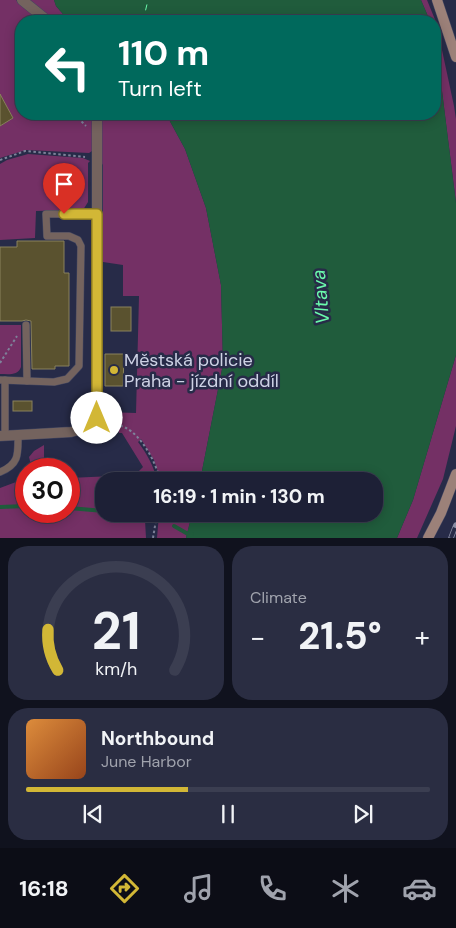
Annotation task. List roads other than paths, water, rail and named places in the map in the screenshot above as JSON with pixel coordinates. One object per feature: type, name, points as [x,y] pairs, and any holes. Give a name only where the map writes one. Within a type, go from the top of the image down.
[{"type":"main road","points":[[437,0],[456,57]]},
{"type":"main road","points":[[428,538],[441,513],[456,474]]},
{"type":"street","points":[[22,0],[41,15]]},
{"type":"street","points":[[2,435],[71,432],[85,428],[97,418],[97,120]]},
{"type":"lane","points":[[2,435],[2,380],[54,382],[67,379],[79,366],[81,246],[78,240],[69,236],[46,236],[46,214],[97,214]]},
{"type":"lane","points":[[26,327],[27,381]]},
{"type":"lane","points":[[0,472],[12,466],[18,456],[18,434]]},
{"type":"water","points":[[54,0],[421,0],[427,15],[64,15],[56,6]]},
{"type":"water","name":"Vltava","points":[[441,83],[456,203],[456,355],[413,500],[397,538],[186,538],[190,522],[383,522],[383,472],[202,472],[223,364],[221,285],[206,208],[185,149],[169,120],[441,120]]},
{"type":"waterway","points":[[0,507],[15,506]]},
{"type":"waterway","points":[[80,509],[95,510]]},
{"type":"waterway","points":[[174,526],[188,534],[192,534]]},
{"type":"railway","points":[[451,538],[456,525]]},
{"type":"place","name":"Městská policie Praha - jízdní oddíl","points":[[114,370]]}]
